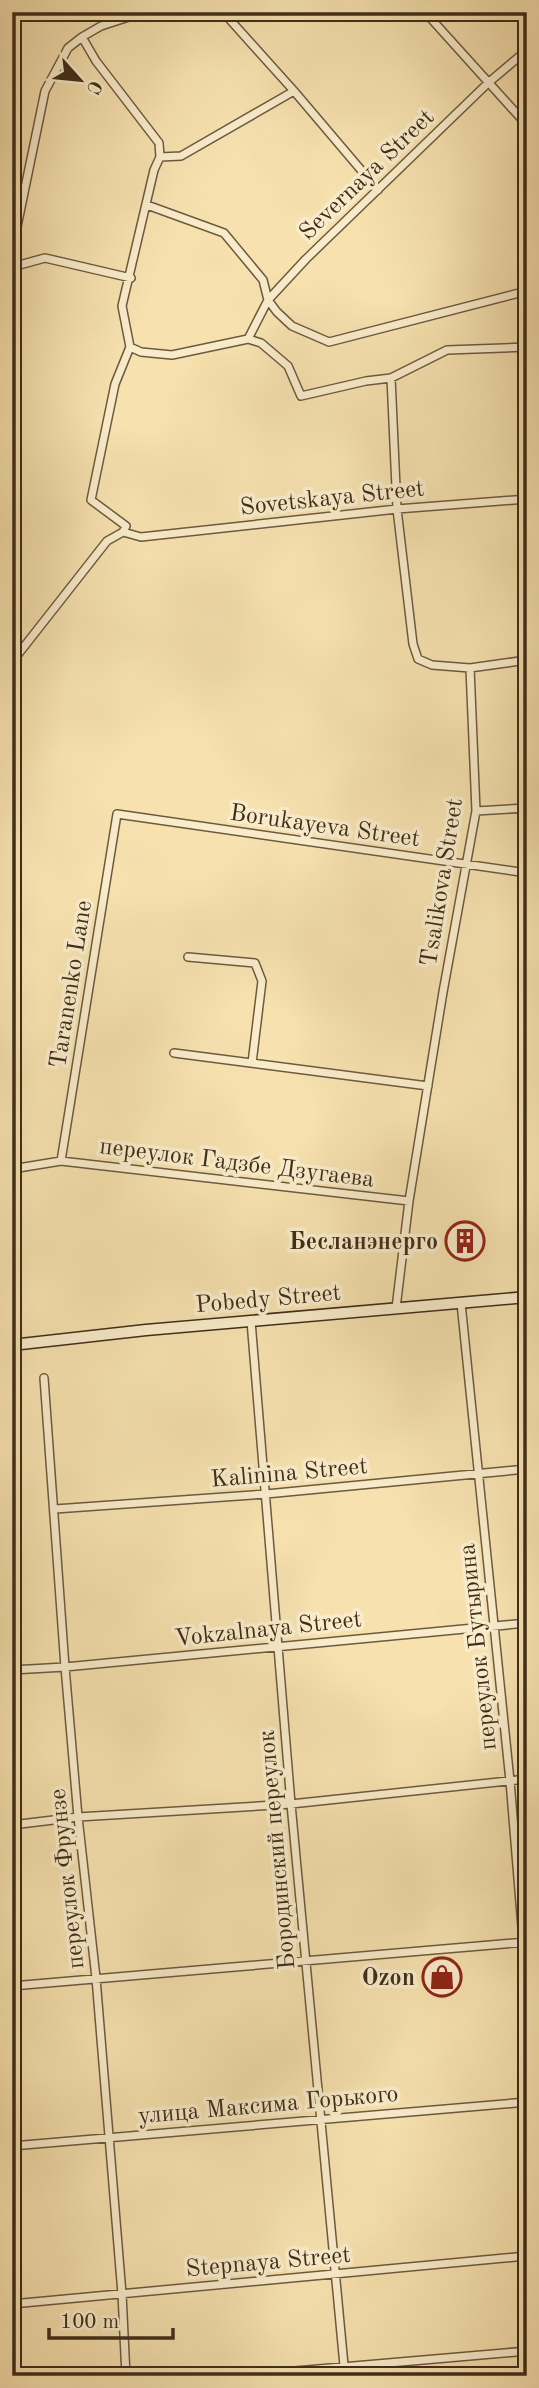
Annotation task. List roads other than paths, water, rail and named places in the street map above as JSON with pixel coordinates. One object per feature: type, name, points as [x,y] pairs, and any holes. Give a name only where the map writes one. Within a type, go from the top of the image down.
[{"type":"main road","name":"Pobedy Street","points":[[12,1345],[146,1330],[527,1297]]},
{"type":"street","points":[[12,251],[46,91],[68,48],[101,26],[144,12]]},
{"type":"street","points":[[223,12],[378,190]]},
{"type":"street","points":[[425,12],[527,125]]},
{"type":"street","points":[[12,662],[107,541],[123,532],[126,526],[91,500],[115,384],[130,347],[122,306],[131,278],[154,170],[160,157],[159,143],[96,61],[82,37]]},
{"type":"street","name":"Severnaya Street","points":[[248,339],[268,300],[306,259],[488,83],[527,50]]},
{"type":"street","points":[[160,157],[181,156],[294,91]]},
{"type":"street","points":[[146,205],[224,233],[264,280],[268,300],[292,326],[329,342],[527,291]]},
{"type":"street","points":[[12,267],[46,258],[131,278]]},
{"type":"street","points":[[130,347],[141,352],[172,355],[248,339],[261,343],[288,366],[301,396],[391,378],[447,350],[527,347]]},
{"type":"street","points":[[391,378],[397,509],[413,644],[418,659],[432,665],[470,668],[527,660]]},
{"type":"street","name":"Sovetskaya Street","points":[[123,532],[141,537],[397,509],[527,499]]},
{"type":"street","name":"Tsalikova Street","points":[[396,1308],[409,1201],[476,811],[470,668]]},
{"type":"street","points":[[476,811],[527,808]]},
{"type":"street","name":"Borukayeva Street","points":[[117,814],[527,873]]},
{"type":"street","name":"Taranenko Lane","points":[[61,1161],[117,814]]},
{"type":"street","points":[[188,957],[255,963],[262,981],[252,1063]]},
{"type":"street","points":[[174,1053],[428,1086]]},
{"type":"street","name":"переулок Гадзбе Дзугаева","points":[[12,1169],[61,1161],[409,1201]]},
{"type":"street","name":"переулок Бутырина","points":[[461,1303],[510,1781],[527,1988]]},
{"type":"street","name":"Бородинский переулок","points":[[251,1321],[291,1804],[345,2372]]},
{"type":"street","name":"переулок Фрунзе","points":[[44,1378],[65,1667],[96,1978],[122,2294],[126,2376]]},
{"type":"street","name":"Kalinina Street","points":[[55,1510],[266,1494],[527,1469]]},
{"type":"street","name":"Vokzalnaya Street","points":[[12,1670],[527,1623]]},
{"type":"street","points":[[12,1825],[78,1817],[291,1804],[527,1779]]},
{"type":"street","points":[[12,1986],[525,1942]]},
{"type":"street","name":"улица Максима Горького","points":[[12,2146],[527,2102]]},
{"type":"street","name":"Stepnaya Street","points":[[12,2305],[527,2256]]},
{"type":"street","points":[[238,2376],[345,2372],[527,2351]]},
{"type":"place","name":"Бесланэнерго","points":[[465,1241]]},
{"type":"place","name":"Ozon","points":[[442,1977]]}]
